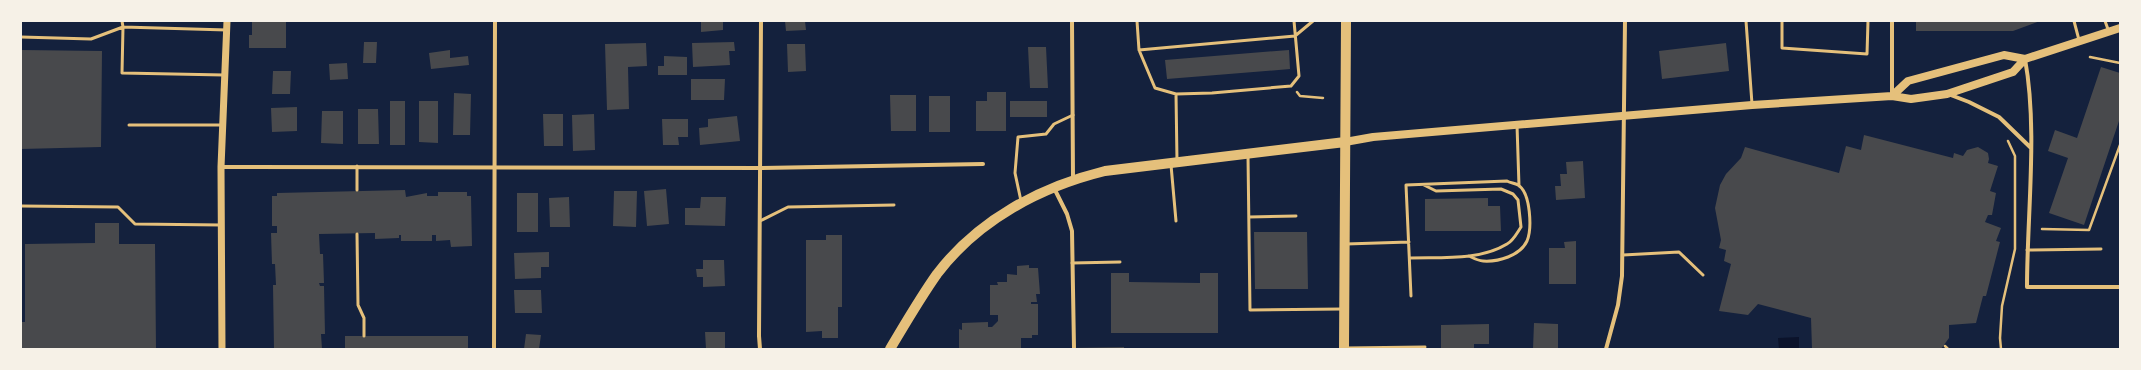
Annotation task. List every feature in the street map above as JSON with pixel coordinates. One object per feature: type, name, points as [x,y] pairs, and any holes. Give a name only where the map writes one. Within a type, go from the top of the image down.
[{"type":"main road","points":[[1344,348],[1346,21]]},
{"type":"main road","points":[[1892,96],[1908,81],[2004,55],[2025,59],[2120,28]]},
{"type":"main road","points":[[890,349],[937,274],[962,246],[993,220],[1021,203],[1054,186],[1073,179],[1105,171],[1345,142],[1373,137],[1625,117],[1752,105],[1892,96],[1911,99],[1947,94],[2013,72],[2025,59]]},
{"type":"street","points":[[222,349],[221,167],[227,21]]},
{"type":"street","points":[[494,349],[495,21]]},
{"type":"street","points":[[760,349],[761,21]]},
{"type":"street","points":[[1072,21],[1073,179]]},
{"type":"street","points":[[1606,349],[1619,298],[1623,255],[1625,21]]},
{"type":"street","points":[[1892,21],[1892,96]]},
{"type":"street","points":[[2025,59],[2029,79],[2030,148],[2026,287],[2120,287]]},
{"type":"street","points":[[1947,94],[1969,102],[1999,117],[2030,148]]},
{"type":"street","points":[[221,167],[357,166],[760,168],[983,164]]},
{"type":"street","points":[[1054,186],[1067,214],[1072,231],[1074,348]]},
{"type":"lane","points":[[122,21],[122,73],[225,76]]},
{"type":"lane","points":[[1137,21],[1139,50],[1155,88],[1176,94],[1212,93],[1291,86],[1298,76],[1294,21]]},
{"type":"lane","points":[[1139,50],[1295,36],[1313,21]]},
{"type":"lane","points":[[1746,21],[1752,105]]},
{"type":"lane","points":[[1782,21],[1782,48],[1867,54],[1868,21]]},
{"type":"lane","points":[[2074,21],[2080,41]]},
{"type":"lane","points":[[2105,21],[2109,32]]},
{"type":"lane","points":[[21,37],[91,39],[123,27],[227,30]]},
{"type":"lane","points":[[1176,94],[1174,163],[1176,221]]},
{"type":"lane","points":[[1021,203],[1015,173],[1018,137],[1046,134],[1054,124],[1073,115]]},
{"type":"lane","points":[[129,125],[222,125]]},
{"type":"lane","points":[[1517,125],[1519,186]]},
{"type":"lane","points":[[1248,154],[1250,310],[1344,309]]},
{"type":"lane","points":[[357,166],[357,190]]},
{"type":"lane","points":[[1410,296],[1410,258],[1406,186],[1422,184],[1507,181],[1519,186],[1528,199],[1530,220],[1527,242],[1516,253],[1502,259],[1482,262],[1469,256]]},
{"type":"lane","points":[[1410,258],[1469,256],[1485,252],[1508,244],[1521,227],[1518,200],[1513,194],[1501,189],[1436,190],[1422,184]]},
{"type":"lane","points":[[760,221],[788,207],[894,204]]},
{"type":"lane","points":[[21,206],[118,207],[135,224],[221,225]]},
{"type":"lane","points":[[1249,217],[1296,216]]},
{"type":"lane","points":[[358,234],[358,306],[364,318],[364,336]]},
{"type":"lane","points":[[1344,244],[1409,242]]},
{"type":"lane","points":[[2027,250],[2101,249]]},
{"type":"lane","points":[[1623,255],[1679,252],[1702,275]]},
{"type":"lane","points":[[1072,263],[1120,262]]},
{"type":"lane","points":[[1344,348],[1425,347]]},
{"type":"path","points":[[2090,57],[2120,63]]},
{"type":"path","points":[[1291,86],[1300,96],[1323,98]]},
{"type":"path","points":[[2001,349],[2000,338],[2002,306],[2016,249],[2015,156],[2007,138]]},
{"type":"path","points":[[2042,229],[2089,230],[2120,145]]},
{"type":"path","points":[[1945,346],[1948,349]]},
{"type":"water","points":[[1799,337],[1799,349],[1779,349],[1778,338]]},
{"type":"building","points":[[252,21],[286,21],[286,48],[249,48],[249,35],[252,35]]},
{"type":"building","points":[[701,21],[723,21],[723,30],[701,32]]},
{"type":"building","points":[[785,21],[805,21],[806,30],[786,31]]},
{"type":"building","points":[[1916,21],[2040,21],[2013,31],[1916,31]]},
{"type":"building","points":[[364,42],[377,42],[376,63],[363,63]]},
{"type":"building","points":[[734,42],[735,51],[729,51],[730,65],[693,67],[692,43]]},
{"type":"building","points":[[646,43],[647,66],[628,67],[629,109],[607,110],[605,44]]},
{"type":"building","points":[[1726,43],[1729,71],[1662,79],[1659,51]]},
{"type":"building","points":[[787,44],[805,44],[806,71],[788,72]]},
{"type":"building","points":[[1028,47],[1046,47],[1048,88],[1030,88]]},
{"type":"building","points":[[21,50],[102,51],[101,147],[21,149]]},
{"type":"building","points":[[450,50],[450,58],[468,56],[469,65],[431,69],[429,53]]},
{"type":"building","points":[[1289,50],[1290,69],[1167,79],[1165,60]]},
{"type":"building","points":[[664,56],[687,57],[687,75],[658,75],[658,66],[664,66]]},
{"type":"building","points":[[347,63],[348,79],[330,80],[329,64]]},
{"type":"building","points":[[2101,67],[2120,73],[2120,118],[2084,225],[2049,213],[2068,158],[2048,151],[2055,130],[2077,138]]},
{"type":"building","points":[[273,71],[291,71],[290,94],[272,94]]},
{"type":"building","points":[[691,79],[725,79],[724,100],[691,100]]},
{"type":"building","points":[[987,92],[1006,92],[1006,131],[976,131],[976,101],[987,101]]},
{"type":"building","points":[[454,93],[471,94],[470,135],[453,135]]},
{"type":"building","points":[[890,95],[916,95],[916,131],[891,131]]},
{"type":"building","points":[[929,96],[950,96],[950,132],[929,132]]},
{"type":"building","points":[[390,101],[405,101],[405,145],[390,145]]},
{"type":"building","points":[[419,101],[438,101],[438,143],[419,142]]},
{"type":"building","points":[[1010,101],[1047,101],[1047,117],[1010,117]]},
{"type":"building","points":[[297,107],[297,131],[272,132],[271,108]]},
{"type":"building","points":[[358,109],[378,109],[379,144],[358,144]]},
{"type":"building","points":[[322,111],[343,111],[343,144],[321,143]]},
{"type":"building","points":[[543,114],[563,114],[563,146],[544,146]]},
{"type":"building","points":[[594,114],[595,150],[573,151],[572,115]]},
{"type":"building","points":[[737,116],[740,141],[700,145],[699,128],[708,127],[708,119]]},
{"type":"building","points":[[662,119],[688,119],[688,137],[678,137],[679,145],[663,145]]},
{"type":"building","points":[[1864,135],[1953,158],[1954,153],[1963,156],[1967,150],[1978,147],[1988,153],[1988,163],[1998,166],[1990,191],[1996,193],[1992,215],[1988,215],[1985,222],[2001,228],[1996,241],[2000,242],[1986,296],[1983,296],[1976,323],[1949,325],[1949,338],[1941,349],[1812,349],[1811,318],[1758,304],[1748,315],[1719,311],[1731,264],[1724,261],[1726,250],[1719,248],[1721,240],[1715,208],[1720,185],[1726,174],[1741,158],[1745,147],[1839,173],[1846,146],[1861,150]]},
{"type":"building","points":[[1583,161],[1585,198],[1556,200],[1555,186],[1561,186],[1560,174],[1567,174],[1566,162]]},
{"type":"building","points":[[666,189],[669,224],[647,226],[644,191]]},
{"type":"building","points":[[405,190],[406,197],[427,193],[427,196],[438,196],[438,192],[467,192],[467,196],[471,196],[472,246],[451,247],[450,240],[436,241],[436,235],[432,235],[432,241],[401,241],[401,235],[399,235],[399,238],[375,239],[375,233],[319,234],[320,254],[323,254],[324,283],[319,283],[320,286],[324,286],[325,334],[321,334],[322,349],[274,349],[273,285],[276,285],[275,264],[272,264],[271,233],[277,233],[277,226],[272,226],[272,196],[277,196],[277,193]]},
{"type":"building","points":[[614,191],[637,191],[636,227],[613,226]]},
{"type":"building","points":[[517,193],[538,193],[538,232],[517,232]]},
{"type":"building","points":[[569,197],[570,227],[550,227],[549,198]]},
{"type":"building","points":[[701,197],[726,197],[725,226],[685,225],[685,208],[700,208]]},
{"type":"building","points":[[1488,198],[1488,206],[1500,206],[1501,231],[1425,231],[1425,199]]},
{"type":"building","points":[[95,223],[119,223],[119,244],[155,244],[156,349],[21,349],[21,322],[25,322],[25,244],[95,243]]},
{"type":"building","points":[[1254,232],[1307,232],[1308,289],[1255,289]]},
{"type":"building","points":[[826,235],[842,235],[842,307],[838,307],[838,338],[822,338],[822,331],[806,332],[806,240],[826,240]]},
{"type":"building","points":[[1576,241],[1576,284],[1549,284],[1549,248],[1565,248],[1564,242]]},
{"type":"building","points":[[549,252],[549,267],[541,267],[541,278],[515,279],[514,253]]},
{"type":"building","points":[[703,260],[724,260],[725,286],[703,287],[703,277],[697,277],[696,269],[703,269]]},
{"type":"building","points":[[1029,265],[1029,268],[1038,268],[1040,294],[1036,294],[1037,302],[1031,302],[1031,304],[1038,304],[1038,335],[1032,335],[1032,338],[1021,338],[1021,349],[959,349],[959,329],[962,330],[962,323],[988,322],[988,327],[992,327],[998,321],[998,315],[990,315],[990,285],[998,285],[997,282],[1007,282],[1007,274],[1017,275],[1017,266]]},
{"type":"building","points":[[1111,273],[1129,273],[1129,282],[1200,283],[1200,273],[1218,273],[1218,333],[1111,333]]},
{"type":"building","points":[[514,290],[541,290],[542,313],[515,313]]},
{"type":"building","points":[[1534,323],[1558,324],[1558,349],[1533,349]]},
{"type":"building","points":[[1489,324],[1489,344],[1474,344],[1474,349],[1441,349],[1441,325]]},
{"type":"building","points":[[705,332],[725,332],[725,349],[706,349]]},
{"type":"building","points":[[526,334],[541,335],[539,349],[524,349]]},
{"type":"building","points":[[345,336],[468,336],[468,349],[345,349]]},
{"type":"building","points":[[1124,347],[1124,349],[1070,349],[1070,348]]}]
